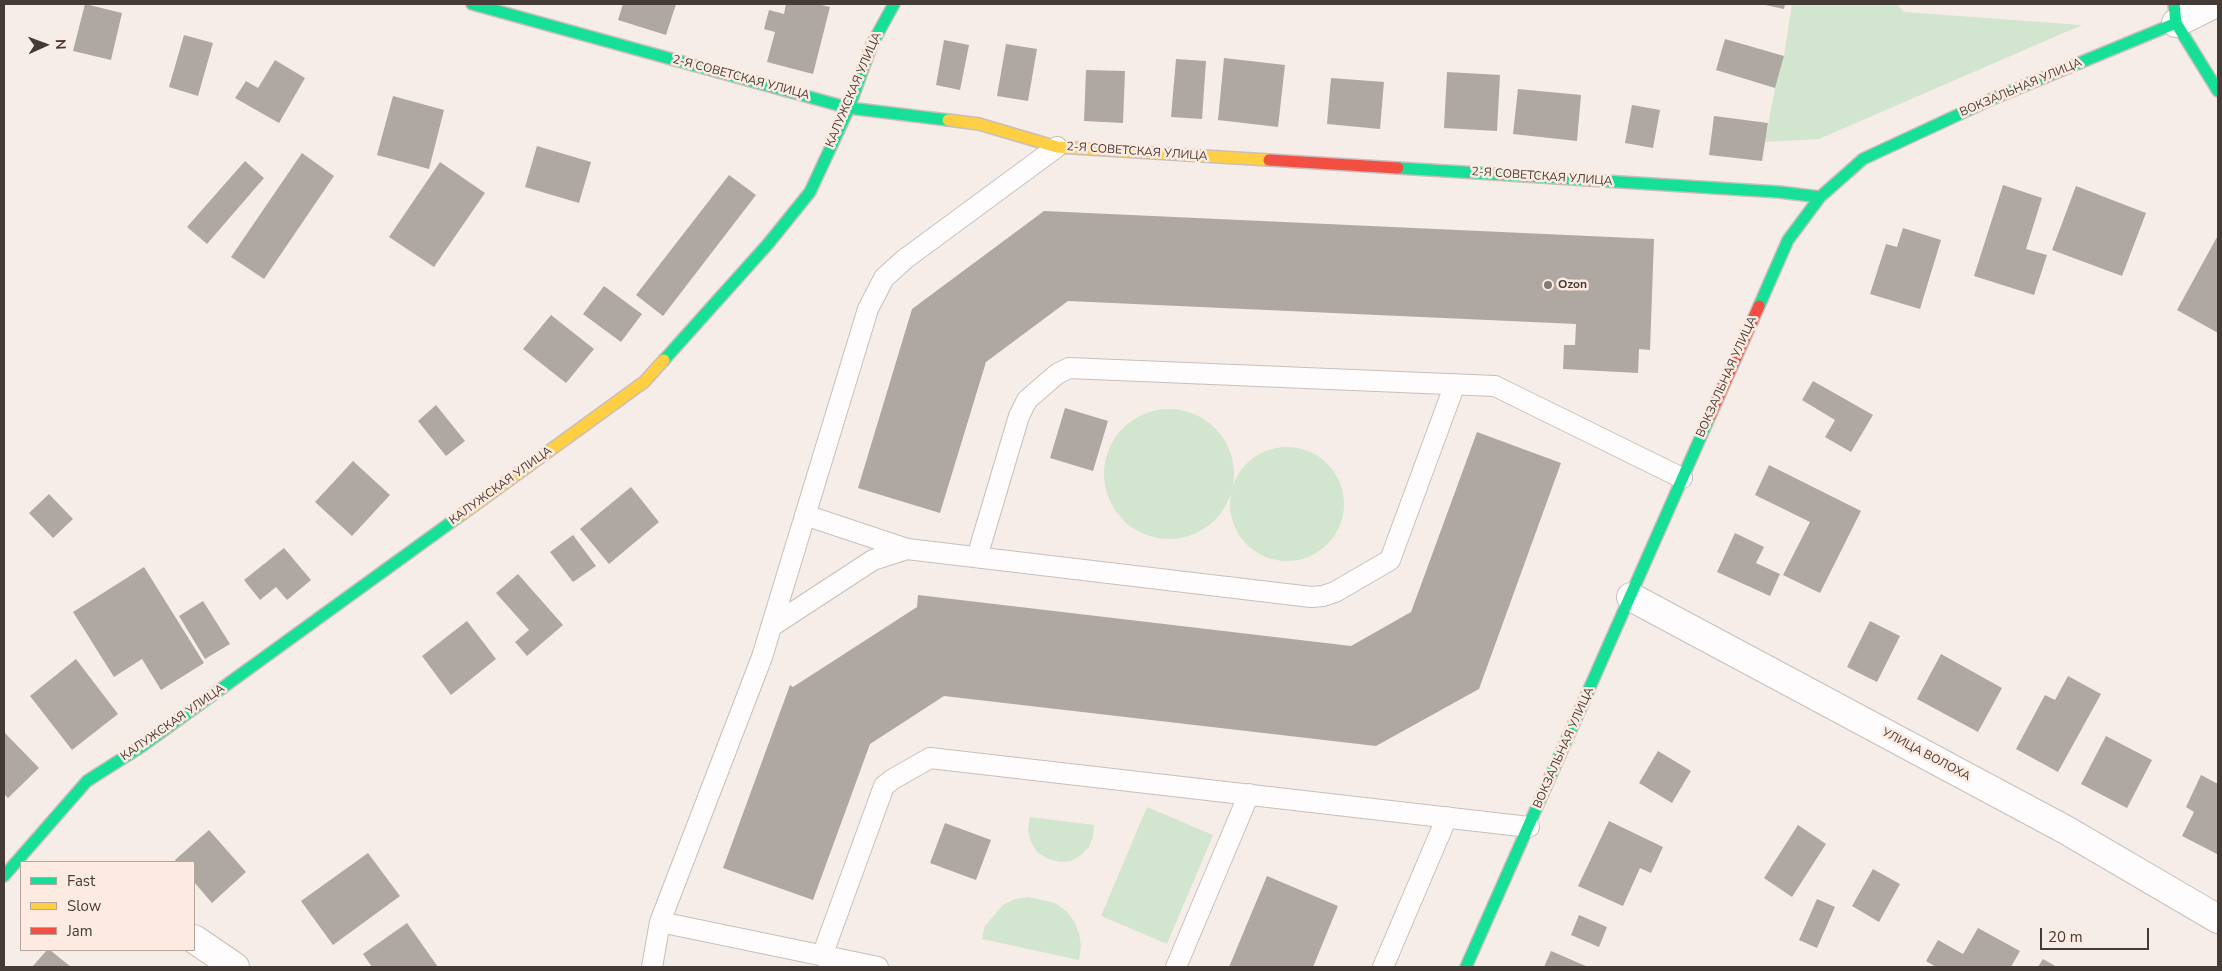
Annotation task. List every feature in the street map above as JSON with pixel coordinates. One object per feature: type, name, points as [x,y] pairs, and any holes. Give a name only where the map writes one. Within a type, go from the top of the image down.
[{"type":"street","name":"2-Я СОВЕТСКАЯ УЛИЦА","points":[[472,4],[849,108],[979,124],[1057,147],[1770,191],[1820,197]]},
{"type":"street","name":"КАЛУЖСКАЯ УЛИЦА","points":[[20,861],[87,781],[142,746],[644,382],[768,244],[810,192],[849,108],[872,44],[894,4]]},
{"type":"street","name":"ВОКЗАЛЬНАЯ УЛИЦА","points":[[1466,967],[1788,240],[1820,197],[1863,159],[2175,14],[2214,4]]},
{"type":"street","points":[[2175,14],[2218,91]]},
{"type":"street","name":"УЛИЦА ВОЛОХА","points":[[1631,597],[2066,830],[2218,919]]},
{"type":"street","name":"КАЛУЖСКАЯ УЛИЦА","points":[[11,872],[20,861]]},
{"type":"street","points":[[195,940],[235,967]]},
{"type":"lane","points":[[652,967],[660,922],[762,657],[868,309],[884,278],[905,259],[1057,147]]},
{"type":"lane","points":[[977,557],[1019,416],[1026,400],[1057,374],[1069,368],[1495,386],[1682,478]]},
{"type":"lane","points":[[805,515],[907,549],[1311,597],[1335,592],[1390,560],[1455,384]]},
{"type":"lane","points":[[772,626],[873,560],[907,549]]},
{"type":"lane","points":[[822,956],[884,786],[930,758],[1529,827]]},
{"type":"lane","points":[[1176,967],[1249,794]]},
{"type":"lane","points":[[1383,967],[1447,817]]},
{"type":"lane","points":[[660,922],[878,967]]},
{"type":"green space","points":[[1792,4],[1897,4],[1904,12],[2082,25],[1819,139],[1765,142],[1775,88],[1784,56]]},
{"type":"green space","points":[[1169,409],[1194,414],[1215,428],[1229,449],[1234,474],[1229,499],[1215,520],[1194,534],[1169,539],[1144,534],[1123,520],[1109,499],[1104,474],[1109,449],[1123,428],[1144,414]]},
{"type":"green space","points":[[1287,447],[1309,452],[1327,464],[1339,482],[1344,504],[1339,526],[1327,544],[1309,556],[1287,561],[1265,556],[1247,544],[1235,526],[1230,504],[1235,482],[1247,464],[1265,452]]},
{"type":"green space","points":[[1147,807],[1213,835],[1167,944],[1101,916]]},
{"type":"green space","points":[[1030,817],[1094,825],[1089,847],[1071,861],[1060,862],[1048,859],[1037,852],[1031,842],[1028,830]]},
{"type":"green space","points":[[1029,897],[1055,903],[1066,911],[1074,921],[1079,933],[1081,946],[1079,960],[982,939],[985,926],[1003,905],[1015,899]]},
{"type":"building","points":[[85,4],[122,13],[111,60],[73,51]]},
{"type":"building","points":[[623,4],[676,4],[666,35],[618,20]]},
{"type":"building","points":[[786,4],[817,4],[830,7],[813,74],[767,62],[775,32],[764,29],[769,10],[784,14]]},
{"type":"building","points":[[1761,4],[1785,4],[1784,9]]},
{"type":"building","points":[[184,35],[213,43],[198,96],[169,87]]},
{"type":"building","points":[[1725,39],[1784,56],[1775,88],[1716,70]]},
{"type":"building","points":[[944,40],[969,45],[960,90],[936,85]]},
{"type":"building","points":[[1006,44],[1037,49],[1028,101],[997,96]]},
{"type":"building","points":[[1224,58],[1285,65],[1278,127],[1218,120]]},
{"type":"building","points":[[1176,59],[1206,61],[1202,119],[1171,117]]},
{"type":"building","points":[[275,60],[305,78],[279,123],[235,98],[246,81],[258,88]]},
{"type":"building","points":[[1086,70],[1125,71],[1123,123],[1084,121]]},
{"type":"building","points":[[1447,72],[1500,75],[1497,131],[1444,128]]},
{"type":"building","points":[[1331,78],[1384,82],[1380,129],[1327,124]]},
{"type":"building","points":[[1518,89],[1581,95],[1577,141],[1513,134]]},
{"type":"building","points":[[393,96],[444,110],[429,169],[377,155]]},
{"type":"building","points":[[1632,105],[1660,110],[1653,148],[1625,143]]},
{"type":"building","points":[[1714,116],[1768,123],[1762,161],[1709,155]]},
{"type":"building","points":[[537,146],[591,162],[579,203],[525,187]]},
{"type":"building","points":[[302,153],[334,176],[264,279],[231,257]]},
{"type":"building","points":[[245,161],[264,178],[207,244],[187,227]]},
{"type":"building","points":[[440,162],[485,193],[434,267],[389,237]]},
{"type":"building","points":[[729,175],[756,195],[663,316],[636,295]]},
{"type":"building","points":[[2003,185],[2042,198],[2026,249],[2047,255],[2034,295],[1974,276]]},
{"type":"building","points":[[2076,186],[2146,213],[2122,276],[2052,250]]},
{"type":"building","points":[[1044,211],[1654,239],[1650,350],[1639,349],[1638,373],[1563,369],[1564,345],[1575,345],[1576,324],[1068,301],[986,362],[940,513],[858,488],[912,309]]},
{"type":"building","points":[[1903,228],[1941,240],[1920,309],[1870,294],[1886,244],[1897,247]]},
{"type":"building","points":[[2218,238],[2218,333],[2177,310]]},
{"type":"building","points":[[604,286],[642,314],[621,342],[583,314]]},
{"type":"building","points":[[551,315],[594,349],[566,383],[523,349]]},
{"type":"building","points":[[1813,381],[1873,415],[1851,452],[1825,437],[1835,420],[1802,400]]},
{"type":"building","points":[[436,405],[465,441],[446,456],[418,421]]},
{"type":"building","points":[[1065,408],[1108,421],[1093,471],[1050,458]]},
{"type":"building","points":[[1477,432],[1561,463],[1479,689],[1376,746],[944,696],[870,744],[813,900],[723,868],[790,685],[793,687],[917,607],[918,595],[1351,646],[1411,612]]},
{"type":"building","points":[[353,461],[390,495],[352,536],[315,502]]},
{"type":"building","points":[[1769,465],[1861,511],[1820,593],[1783,575],[1810,522],[1755,495]]},
{"type":"building","points":[[631,487],[659,522],[609,564],[580,529]]},
{"type":"building","points":[[49,494],[73,519],[53,538],[29,513]]},
{"type":"building","points":[[1735,533],[1764,547],[1756,563],[1780,574],[1770,596],[1717,572]]},
{"type":"building","points":[[573,535],[596,566],[573,582],[550,552]]},
{"type":"building","points":[[284,548],[311,580],[287,600],[276,587],[260,600],[244,580]]},
{"type":"building","points":[[144,567],[204,663],[161,690],[142,659],[114,677],[73,612]]},
{"type":"building","points":[[518,574],[563,625],[527,656],[515,642],[529,630],[496,593]]},
{"type":"building","points":[[203,601],[230,644],[205,659],[179,616]]},
{"type":"building","points":[[467,621],[496,659],[451,695],[422,656]]},
{"type":"building","points":[[1870,621],[1900,636],[1877,682],[1847,667]]},
{"type":"building","points":[[1941,654],[2002,688],[1978,732],[1917,699]]},
{"type":"building","points":[[76,659],[118,714],[72,750],[30,696]]},
{"type":"building","points":[[2068,676],[2101,694],[2058,772],[2016,749],[2045,695],[2055,700]]},
{"type":"building","points":[[4,732],[39,768],[8,798],[4,794]]},
{"type":"building","points":[[2106,736],[2152,760],[2127,808],[2081,784]]},
{"type":"building","points":[[1658,751],[1691,771],[1672,803],[1639,783]]},
{"type":"building","points":[[2201,775],[2218,784],[2217,854],[2182,836],[2194,812],[2186,807]]},
{"type":"building","points":[[1609,821],[1663,847],[1651,873],[1640,868],[1623,906],[1578,886]]},
{"type":"building","points":[[945,823],[991,840],[976,880],[930,863]]},
{"type":"building","points":[[1798,825],[1826,844],[1792,897],[1764,878]]},
{"type":"building","points":[[209,830],[246,872],[212,903],[195,883],[195,861],[175,860]]},
{"type":"building","points":[[368,853],[400,896],[333,945],[301,901]]},
{"type":"building","points":[[1873,869],[1900,884],[1879,922],[1852,906]]},
{"type":"building","points":[[1267,876],[1338,906],[1313,967],[1229,967]]},
{"type":"building","points":[[1817,899],[1835,907],[1817,948],[1799,940]]},
{"type":"building","points":[[1579,915],[1607,927],[1599,947],[1571,935]]},
{"type":"building","points":[[407,923],[438,967],[372,967],[363,954]]},
{"type":"building","points":[[1978,928],[2020,951],[2011,967],[1936,967],[1926,961],[1938,940],[1963,954]]},
{"type":"building","points":[[46,951],[51,951],[71,967],[32,967]]},
{"type":"building","points":[[1551,951],[1588,967],[1544,967]]},
{"type":"building","points":[[2043,959],[2057,967],[2038,967]]},
{"type":"traffic: fast","points":[[472,4],[849,108],[948,120]]},
{"type":"traffic: fast","points":[[664,360],[768,244],[810,192],[849,108],[872,44],[894,4]]},
{"type":"traffic: fast","points":[[1759,306],[1788,240],[1820,197],[1863,159],[1992,99],[2176,23],[2174,4]]},
{"type":"traffic: fast","points":[[2176,23],[2218,91]]},
{"type":"traffic: fast","points":[[1398,168],[1779,192],[1820,197]]},
{"type":"traffic: fast","points":[[1466,967],[1710,416]]},
{"type":"traffic: fast","points":[[4,876],[87,781],[142,746],[461,515]]},
{"type":"traffic: slow","points":[[948,120],[979,124],[1057,147],[1269,160]]},
{"type":"traffic: slow","points":[[461,515],[644,382],[664,360]]},
{"type":"traffic: jam","points":[[1269,160],[1398,168]]},
{"type":"traffic: jam","points":[[1710,416],[1759,306]]},
{"type":"place","name":"Ozon","points":[[1548,285]]}]
